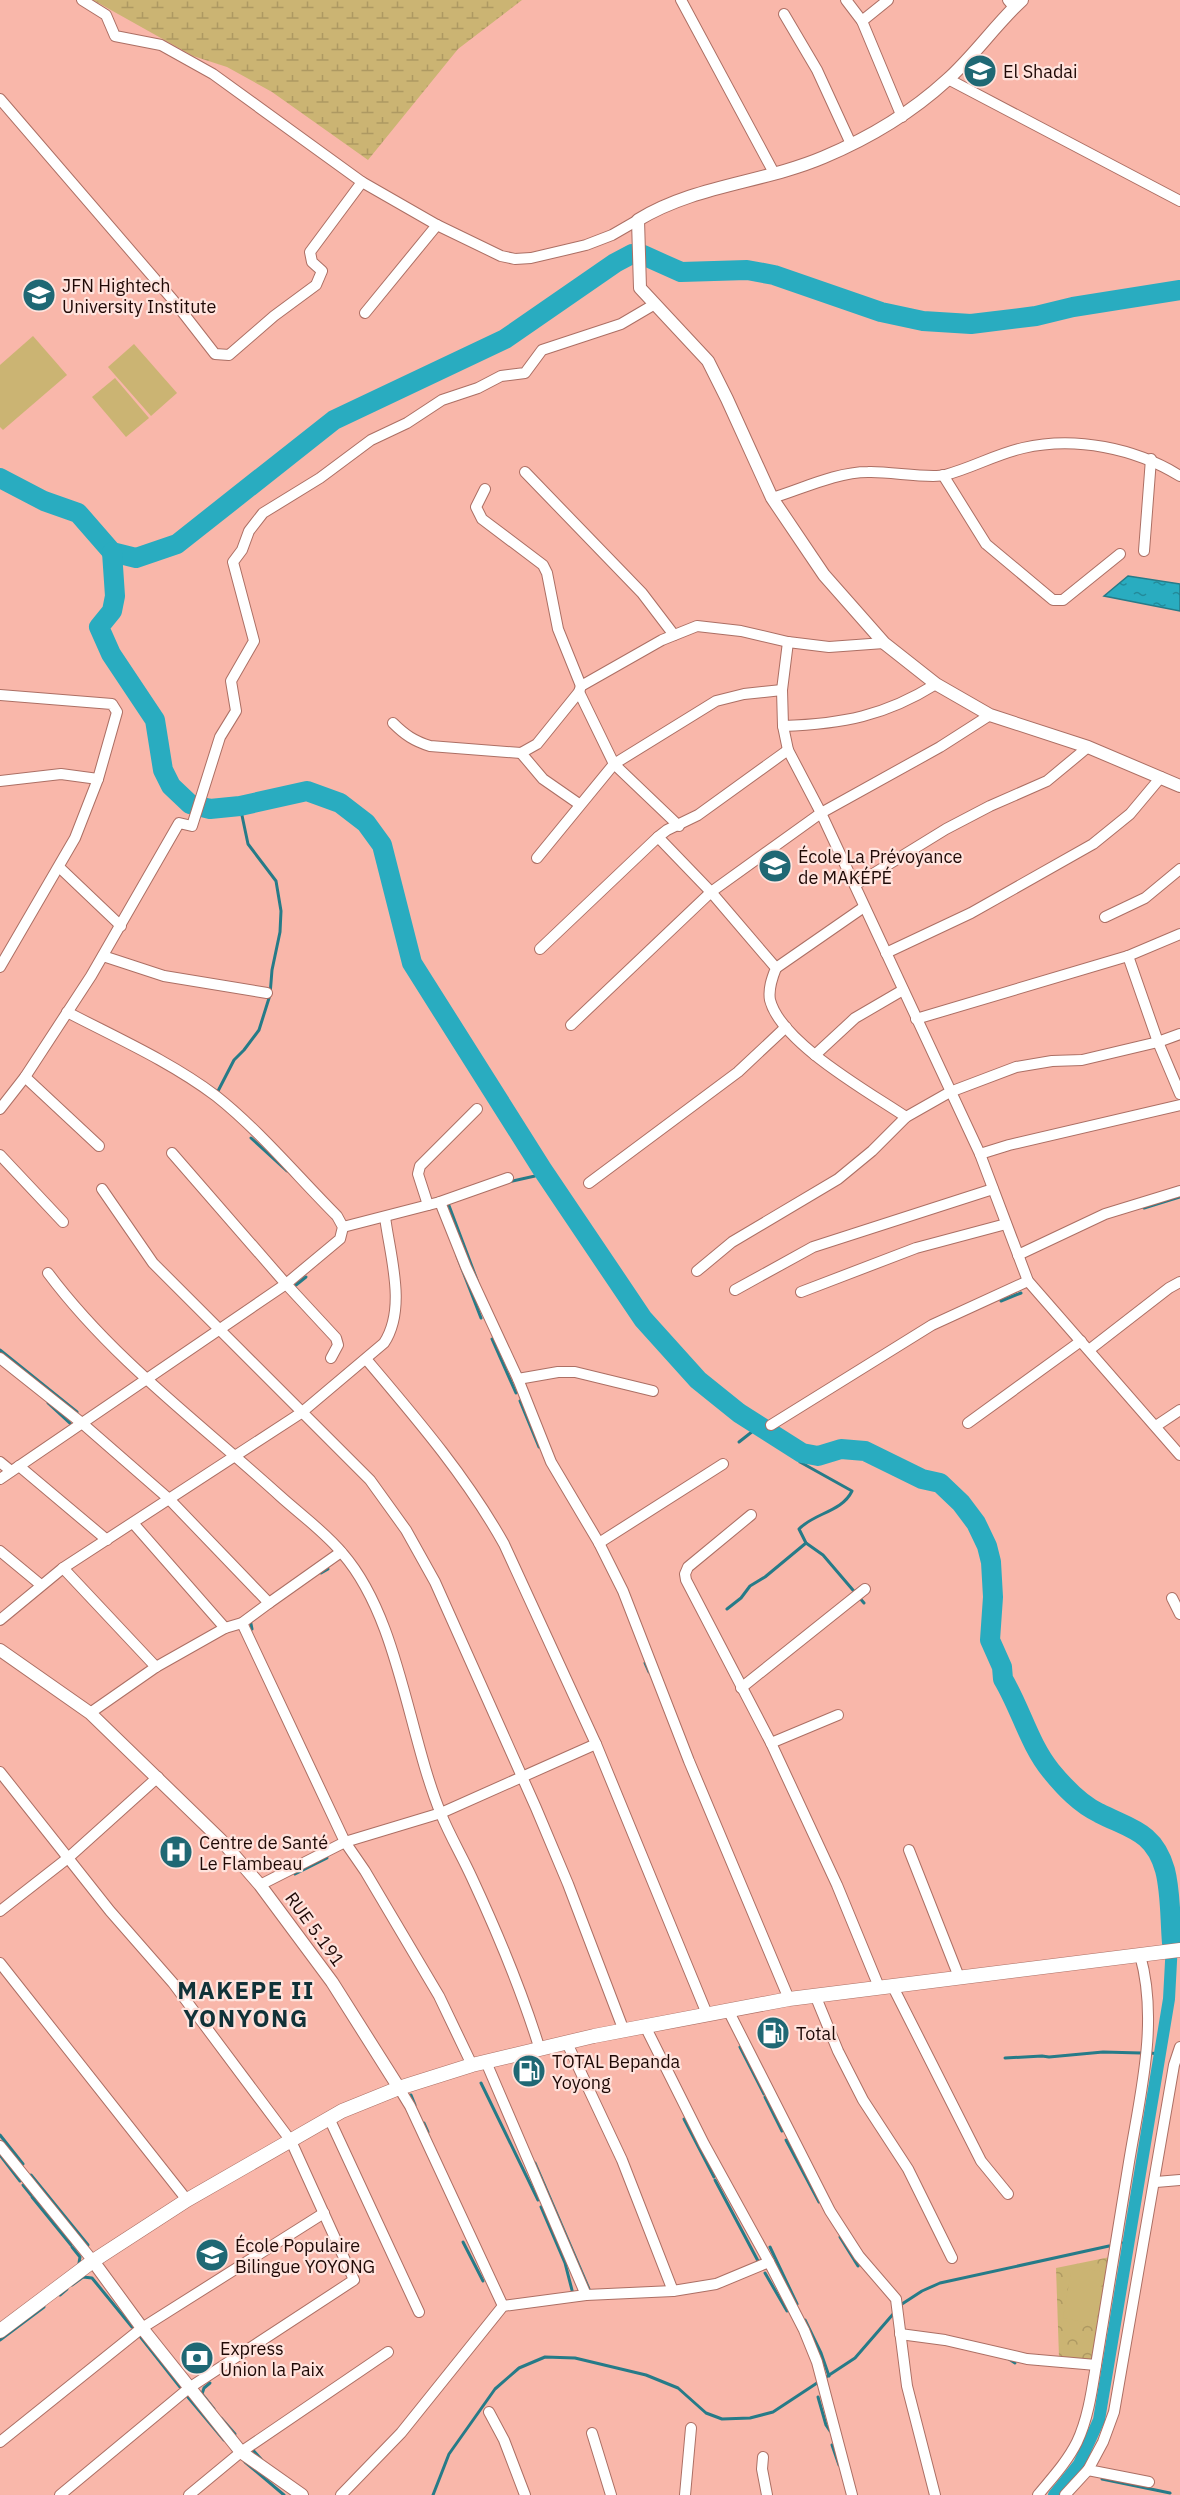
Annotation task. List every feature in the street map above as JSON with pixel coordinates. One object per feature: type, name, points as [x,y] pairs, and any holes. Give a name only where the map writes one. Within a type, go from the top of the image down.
[{"type":"main road","points":[[0,2331],[93,2261],[187,2200],[329,2118],[368,2099],[399,2088],[479,2063],[645,2026],[789,1999],[1180,1950]]},
{"type":"street","points":[[82,0],[106,15],[115,36],[161,45],[213,74],[362,182],[437,225],[501,256],[515,259],[531,258],[586,245],[612,235],[660,207],[703,191],[821,158],[851,144],[902,117],[948,79],[1015,2]]},
{"type":"street","points":[[681,0],[774,173]]},
{"type":"street","points":[[846,0],[862,21],[902,117]]},
{"type":"street","points":[[862,21],[888,0]]},
{"type":"street","points":[[784,14],[817,70],[851,144]]},
{"type":"street","points":[[948,79],[1180,201]]},
{"type":"street","points":[[0,99],[173,300],[215,354],[229,355],[274,316],[316,285],[322,272],[312,262],[310,252],[362,182]]},
{"type":"street","points":[[638,220],[640,288],[708,361],[772,498],[824,575],[884,644],[936,684],[990,715],[1088,747],[1180,786]]},
{"type":"street","points":[[365,313],[437,225]]},
{"type":"street","points":[[0,1108],[25,1077],[103,956],[178,823],[192,826],[200,794],[220,737],[236,711],[231,681],[254,641],[233,562],[242,550],[249,531],[263,513],[320,478],[371,440],[407,423],[442,400],[478,388],[501,376],[525,373],[542,350],[621,324],[655,304]]},
{"type":"street","points":[[772,498],[844,475],[866,471],[943,476],[1021,448],[1052,442],[1082,444],[1151,459],[1180,476]]},
{"type":"street","points":[[1144,551],[1151,459]]},
{"type":"street","points":[[525,472],[642,593],[674,635]]},
{"type":"street","points":[[943,476],[986,544],[1053,600],[1063,600],[1120,554]]},
{"type":"street","points":[[485,489],[476,507],[482,519],[543,565],[547,573],[558,629],[580,689],[614,764],[679,826]]},
{"type":"street","points":[[393,723],[404,735],[430,746],[521,753],[537,744],[580,689],[674,635],[697,626],[788,642],[836,647],[884,644]]},
{"type":"street","points":[[788,642],[782,690],[783,726],[788,750],[821,813],[980,1154],[1028,1281],[1180,1455]]},
{"type":"street","points":[[783,726],[834,723],[876,713],[910,700],[936,684]]},
{"type":"street","points":[[537,858],[614,764],[716,701],[744,694],[782,690]]},
{"type":"street","points":[[0,695],[115,706],[117,712],[86,814],[59,867],[0,967]]},
{"type":"street","points":[[571,1025],[711,892],[821,813],[940,747],[990,715]]},
{"type":"street","points":[[855,885],[946,829],[990,806],[1047,781],[1088,747]]},
{"type":"street","points":[[540,949],[658,837],[698,815],[788,750]]},
{"type":"street","points":[[521,753],[543,779],[579,804]]},
{"type":"street","points":[[0,782],[61,774],[98,780]]},
{"type":"street","points":[[886,952],[971,913],[1093,844],[1130,814],[1161,777]]},
{"type":"street","points":[[658,837],[711,892],[776,968]]},
{"type":"street","points":[[59,867],[121,926]]},
{"type":"street","points":[[1105,917],[1145,898],[1180,869]]},
{"type":"street","points":[[864,907],[776,968],[769,997],[773,1010],[802,1046],[906,1117]]},
{"type":"street","points":[[916,1019],[1128,956],[1180,934]]},
{"type":"street","points":[[103,956],[164,976],[267,993]]},
{"type":"street","points":[[1128,956],[1158,1042],[1180,1094]]},
{"type":"street","points":[[815,1055],[855,1018],[903,990]]},
{"type":"street","points":[[0,1479],[286,1284],[340,1239],[343,1227],[337,1216],[238,1115],[216,1096],[139,1049],[67,1012]]},
{"type":"street","points":[[589,1183],[738,1072],[786,1027]]},
{"type":"street","points":[[697,1271],[732,1242],[838,1179],[872,1151],[906,1117],[950,1092],[1016,1067],[1082,1059],[1158,1042],[1180,1034]]},
{"type":"street","points":[[25,1077],[99,1146]]},
{"type":"street","points":[[980,1154],[1009,1145],[1180,1105]]},
{"type":"street","points":[[428,1205],[418,1174],[420,1166],[477,1109]]},
{"type":"street","points":[[172,1153],[336,1338],[338,1346],[331,1358]]},
{"type":"street","points":[[0,1155],[63,1222]]},
{"type":"street","points":[[343,1227],[440,1202],[508,1178]]},
{"type":"street","points":[[102,1189],[153,1263],[370,1480],[390,1505],[412,1540],[435,1582],[568,1884],[624,2031]]},
{"type":"street","points":[[735,1290],[813,1247],[993,1189]]},
{"type":"street","points":[[1018,1255],[1105,1214],[1180,1191]]},
{"type":"street","points":[[440,1202],[466,1267],[518,1379],[551,1462],[599,1544],[626,1600],[689,1761],[789,1999]]},
{"type":"street","points":[[0,1620],[63,1568],[234,1454],[301,1413],[384,1343],[390,1334],[396,1312],[385,1217]]},
{"type":"street","points":[[801,1292],[916,1248],[1006,1224]]},
{"type":"street","points":[[48,1273],[78,1312],[146,1380],[234,1454],[342,1552],[360,1575],[372,1598],[399,1676],[413,1729],[441,1813],[506,1955],[527,2007],[540,2050]]},
{"type":"street","points":[[771,1425],[932,1325],[1028,1281]]},
{"type":"street","points":[[1089,1350],[1180,1282]]},
{"type":"street","points":[[968,1424],[1082,1341]]},
{"type":"street","points":[[0,1358],[83,1424],[169,1499],[269,1603]]},
{"type":"street","points":[[366,1359],[442,1451],[489,1517],[518,1571],[596,1744],[707,2014]]},
{"type":"street","points":[[518,1379],[558,1372],[575,1372],[652,1391]]},
{"type":"street","points":[[1156,1426],[1180,1410]]},
{"type":"street","points":[[0,1462],[15,1468],[107,1540]]},
{"type":"street","points":[[599,1544],[723,1464]]},
{"type":"street","points":[[751,1515],[688,1567],[685,1574],[771,1743],[886,1986],[981,2161],[1008,2194]]},
{"type":"street","points":[[133,1523],[225,1628]]},
{"type":"street","points":[[0,1551],[40,1585]]},
{"type":"street","points":[[90,1713],[156,1667],[225,1628],[242,1623],[342,1552]]},
{"type":"street","points":[[63,1568],[156,1667]]},
{"type":"street","points":[[741,1688],[865,1589]]},
{"type":"street","points":[[1172,1598],[1180,1614]]},
{"type":"street","points":[[242,1623],[345,1842],[365,1871],[479,2063],[586,2295]]},
{"type":"street","name":"RUE 5.191","points":[[0,1650],[90,1713],[222,1840],[260,1885],[332,1982],[410,2106],[503,2306]]},
{"type":"street","points":[[771,1743],[838,1715]]},
{"type":"street","points":[[260,1885],[345,1842],[441,1813],[596,1744]]},
{"type":"street","points":[[0,1772],[110,1911],[173,1983],[291,2141],[354,2280],[189,2388],[60,2495]]},
{"type":"street","points":[[0,1911],[68,1858],[158,1778]]},
{"type":"street","points":[[909,1850],[958,1977]]},
{"type":"street","points":[[1038,2495],[1062,2466],[1077,2441],[1090,2401],[1138,2103],[1148,2024],[1145,1954]]},
{"type":"street","points":[[0,1963],[187,2200]]},
{"type":"street","points":[[815,1995],[838,2051],[863,2100],[908,2169],[952,2258]]},
{"type":"street","points":[[728,2010],[830,2211],[859,2256],[896,2299],[907,2386],[935,2495]]},
{"type":"street","points":[[645,2026],[704,2144],[769,2262],[818,2362],[852,2495]]},
{"type":"street","points":[[567,2043],[622,2160],[673,2291]]},
{"type":"street","points":[[1065,2495],[1088,2470],[1103,2442],[1114,2412],[1156,2182],[1174,2065],[1180,2047]]},
{"type":"street","points":[[329,2118],[420,2312]]},
{"type":"street","points":[[0,2146],[93,2261],[189,2388],[242,2452],[302,2495]]},
{"type":"street","points":[[1156,2182],[1180,2180]]},
{"type":"street","points":[[0,2442],[142,2328],[324,2213]]},
{"type":"street","points":[[341,2495],[401,2433],[503,2306],[586,2295],[673,2291],[726,2282],[769,2262]]},
{"type":"street","points":[[900,2334],[945,2340],[1027,2359],[1096,2365]]},
{"type":"street","points":[[189,2495],[242,2452],[388,2352]]},
{"type":"street","points":[[489,2412],[504,2440],[525,2495]]},
{"type":"street","points":[[685,2495],[691,2428]]},
{"type":"street","points":[[592,2433],[611,2495]]},
{"type":"street","points":[[763,2457],[762,2469],[766,2495]]},
{"type":"street","points":[[1088,2470],[1149,2482]]},
{"type":"green space","points":[[93,0],[522,0],[458,49],[368,160],[272,92],[227,67],[193,56]]},
{"type":"green space","points":[[33,336],[67,375],[3,430],[0,427],[0,365]]},
{"type":"green space","points":[[134,344],[177,393],[151,416],[108,367]]},
{"type":"green space","points":[[115,378],[149,418],[126,437],[92,397]]},
{"type":"green space","points":[[1110,2257],[1095,2361],[1059,2357],[1056,2268]]},
{"type":"green space","points":[[1072,2266],[1104,2272],[1095,2324],[1063,2318]]},
{"type":"water","points":[[1128,576],[1180,584],[1180,611],[1104,596]]},
{"type":"waterway","points":[[0,478],[44,501],[78,513],[112,552],[136,558],[177,544],[334,420],[505,339],[615,263],[632,254],[643,255],[681,272],[747,270],[774,275],[881,312],[923,321],[971,324],[1036,316],[1073,307],[1180,290]]},
{"type":"waterway","points":[[112,552],[115,596],[112,611],[99,627],[111,654],[155,720],[163,770],[171,786],[190,804],[210,809],[240,806],[307,791],[340,803],[366,823],[382,845],[412,963],[542,1169],[643,1319],[698,1380],[739,1413],[802,1453],[818,1456],[841,1449],[865,1451],[922,1479],[940,1483],[961,1503],[976,1523],[987,1546],[991,1562],[993,1597],[990,1640],[1002,1667],[1003,1679],[1031,1738],[1043,1761],[1073,1795],[1092,1809],[1140,1833],[1154,1847],[1167,1879],[1172,1943]]},
{"type":"waterway","points":[[217,1093],[234,1060],[259,1030],[270,995],[272,970],[280,932],[281,911],[276,881],[248,844],[240,806]]},
{"type":"waterway","points":[[251,1138],[287,1171]]},
{"type":"waterway","points":[[508,1182],[535,1176],[542,1169]]},
{"type":"waterway","points":[[1144,1208],[1180,1197]]},
{"type":"waterway","points":[[448,1203],[477,1280]]},
{"type":"waterway","points":[[457,1256],[481,1318]]},
{"type":"waterway","points":[[296,1285],[306,1277]]},
{"type":"waterway","points":[[1001,1301],[1021,1293]]},
{"type":"waterway","points":[[492,1339],[516,1393]]},
{"type":"waterway","points":[[0,1350],[77,1412]]},
{"type":"waterway","points":[[520,1401],[539,1447]]},
{"type":"waterway","points":[[48,1403],[74,1427]]},
{"type":"waterway","points":[[739,1442],[758,1424]]},
{"type":"waterway","points":[[794,1449],[800,1462],[852,1491],[842,1504],[812,1519],[799,1529],[806,1543],[823,1555],[864,1603]]},
{"type":"waterway","points":[[727,1609],[741,1598],[750,1586],[765,1577],[806,1543]]},
{"type":"waterway","points":[[321,1573],[328,1569]]},
{"type":"waterway","points":[[250,1619],[252,1629]]},
{"type":"waterway","points":[[645,1663],[649,1672]]},
{"type":"waterway","points":[[295,1874],[327,1858]]},
{"type":"waterway","points":[[1054,2495],[1079,2464],[1099,2420],[1169,1999],[1172,1943]]},
{"type":"waterway","points":[[740,2047],[764,2094]]},
{"type":"waterway","points":[[1005,2058],[1103,2052],[1141,2053]]},
{"type":"waterway","points":[[1150,2053],[1160,2054]]},
{"type":"waterway","points":[[481,2083],[538,2200]]},
{"type":"waterway","points":[[411,2095],[415,2105]]},
{"type":"waterway","points":[[765,2097],[782,2131]]},
{"type":"waterway","points":[[684,2119],[714,2177]]},
{"type":"waterway","points":[[424,2123],[428,2132]]},
{"type":"waterway","points":[[0,2135],[23,2164]]},
{"type":"waterway","points":[[786,2140],[819,2202]]},
{"type":"waterway","points":[[0,2155],[20,2181]]},
{"type":"waterway","points":[[535,2163],[589,2289]]},
{"type":"waterway","points":[[31,2175],[88,2245]]},
{"type":"waterway","points":[[715,2180],[758,2261]]},
{"type":"waterway","points":[[23,2185],[31,2195]]},
{"type":"waterway","points":[[32,2197],[71,2245]]},
{"type":"waterway","points":[[541,2207],[565,2263],[573,2294]]},
{"type":"waterway","points":[[840,2237],[858,2266]]},
{"type":"waterway","points":[[1123,2243],[1129,2241]]},
{"type":"waterway","points":[[463,2242],[483,2281]]},
{"type":"waterway","points":[[902,2304],[940,2283],[1109,2246]]},
{"type":"waterway","points":[[72,2247],[80,2257],[79,2263]]},
{"type":"waterway","points":[[770,2247],[797,2304]]},
{"type":"waterway","points":[[765,2273],[787,2311]]},
{"type":"waterway","points":[[72,2285],[83,2277],[92,2278],[132,2327]]},
{"type":"waterway","points":[[60,2295],[67,2289]]},
{"type":"waterway","points":[[0,2340],[44,2307]]},
{"type":"waterway","points":[[433,2495],[449,2454],[495,2389],[519,2368],[545,2357],[575,2358],[646,2375],[678,2388],[706,2413],[722,2419],[750,2418],[773,2412],[855,2358],[894,2313]]},
{"type":"waterway","points":[[805,2320],[829,2376]]},
{"type":"waterway","points":[[139,2335],[180,2387]]},
{"type":"waterway","points":[[1009,2359],[1015,2363]]},
{"type":"waterway","points":[[210,2383],[204,2388],[202,2394],[214,2409]]},
{"type":"waterway","points":[[187,2396],[224,2440]]},
{"type":"waterway","points":[[818,2397],[830,2431]]},
{"type":"waterway","points":[[221,2418],[235,2434]]},
{"type":"waterway","points":[[832,2445],[839,2465]]},
{"type":"waterway","points":[[252,2449],[261,2459]]},
{"type":"waterway","points":[[245,2462],[284,2495]]},
{"type":"waterway","points":[[1102,2479],[1170,2493]]},
{"type":"place","name":"El Shadai","points":[[980,71]]},
{"type":"place","name":"JFN Hightech University Institute","points":[[39,295]]},
{"type":"place","name":"École La Prévoyance de MAKÉPÉ","points":[[775,866]]},
{"type":"place","name":"Centre de Santé Le Flambeau","points":[[176,1852]]},
{"type":"place","name":"Total","points":[[773,2033]]},
{"type":"place","name":"TOTAL Bepanda Yoyong","points":[[529,2071]]},
{"type":"place","name":"École Populaire Bilingue YOYONG","points":[[212,2255]]},
{"type":"place","name":"Express Union la Paix","points":[[197,2358]]},
{"type":"district","name":"MAKEPE II YONYONG","points":[[246,2004]]}]
